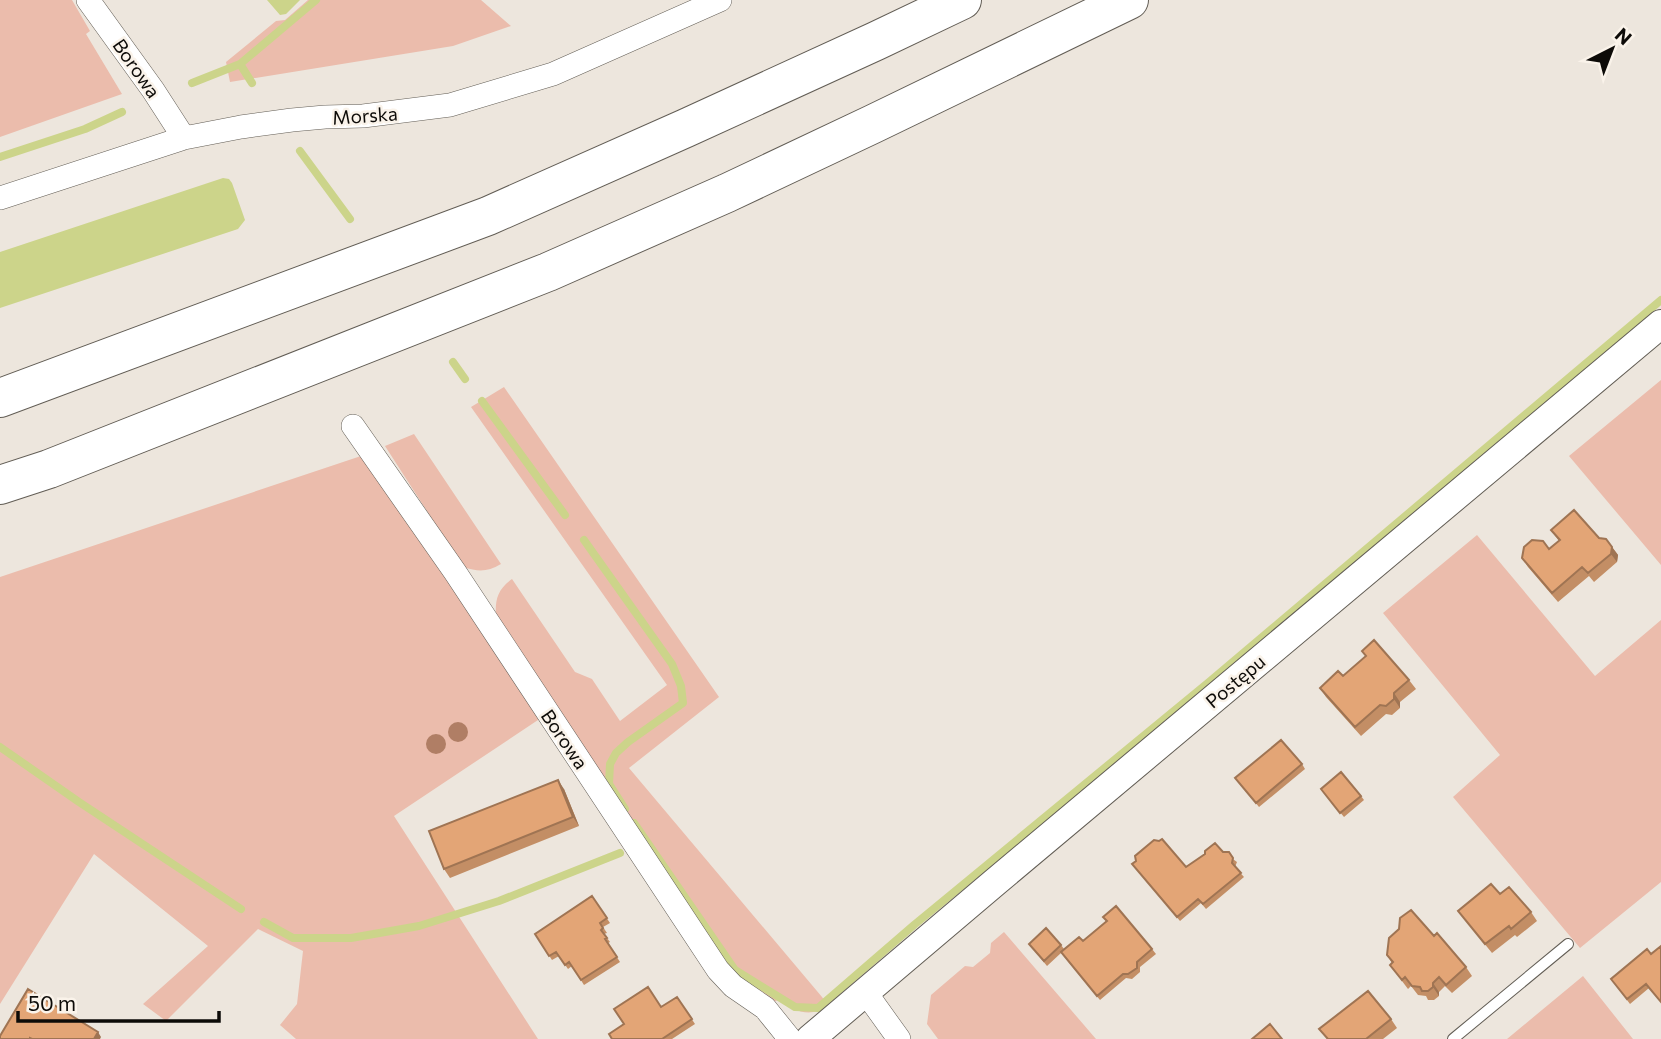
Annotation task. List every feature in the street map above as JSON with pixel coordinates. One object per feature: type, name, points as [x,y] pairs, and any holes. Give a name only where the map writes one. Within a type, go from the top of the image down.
[{"type":"highway","points":[[0,398],[488,216],[962,0]]},
{"type":"highway","points":[[0,485],[61,464],[548,272],[836,141],[1129,0]]},
{"type":"street","name":"Borowa","points":[[88,0],[184,138]]},
{"type":"street","name":"Morska","points":[[0,198],[184,138],[292,120],[376,115],[450,105],[553,74],[720,0]]},
{"type":"street","name":"Postępu","points":[[810,1039],[1661,324]]},
{"type":"street","name":"Borowa","points":[[353,426],[455,572],[718,970],[733,986],[765,1007],[790,1039]]},
{"type":"street","points":[[866,993],[899,1039]]},
{"type":"lane","points":[[1452,1039],[1568,944]]},
{"type":"shaded area","points":[[0,0],[72,0],[90,31],[86,34],[122,94],[0,137]]},
{"type":"shaded area","points":[[267,0],[300,0],[286,14],[280,15]]},
{"type":"shaded area","points":[[308,0],[481,0],[511,26],[453,46],[230,82],[226,62],[276,21],[285,20]]},
{"type":"shaded area","points":[[223,178],[232,183],[245,220],[238,229],[0,308],[0,252]]},
{"type":"shaded area","points":[[1661,380],[1661,565],[1569,456]]},
{"type":"shaded area","points":[[504,387],[719,697],[629,768],[822,997],[828,1005],[822,1009],[803,1012],[778,1000],[774,1002],[734,976],[496,617],[498,596],[512,579],[575,672],[592,679],[620,721],[667,685],[471,407]]},
{"type":"shaded area","points":[[414,434],[501,564],[483,570],[463,567],[385,446]]},
{"type":"shaded area","points":[[361,456],[541,718],[394,816],[538,1039],[296,1039],[280,1025],[297,1004],[303,951],[258,929],[166,1021],[143,1004],[208,946],[94,854],[0,1004],[0,577]]},
{"type":"shaded area","points":[[1477,535],[1595,676],[1661,620],[1661,882],[1580,948],[1453,797],[1500,755],[1383,613]]},
{"type":"shaded area","points":[[1004,932],[1096,1039],[938,1039],[927,1024],[931,995],[965,966],[973,967],[990,953],[991,943]]},
{"type":"shaded area","points":[[1583,976],[1633,1039],[1507,1039]]},
{"type":"building","points":[[1574,510],[1599,538],[1606,539],[1612,547],[1611,554],[1588,573],[1582,567],[1552,593],[1522,558],[1524,547],[1532,540],[1543,541],[1549,549],[1560,540],[1551,530]]},
{"type":"building","points":[[1374,640],[1409,680],[1394,693],[1394,699],[1386,706],[1380,705],[1355,727],[1320,688],[1338,671],[1343,676],[1366,656],[1362,651]]},
{"type":"building","points":[[1281,740],[1302,764],[1256,803],[1235,778]]},
{"type":"building","points":[[1341,772],[1361,796],[1340,813],[1321,789]]},
{"type":"building","points":[[558,780],[573,817],[444,869],[429,831]]},
{"type":"building","points":[[1162,839],[1186,867],[1215,843],[1223,852],[1229,852],[1233,858],[1232,863],[1241,873],[1203,904],[1198,899],[1177,917],[1132,864],[1136,861],[1135,856],[1154,840]]},
{"type":"building","points":[[1491,884],[1500,894],[1509,887],[1531,912],[1511,929],[1509,926],[1485,944],[1458,911]]},
{"type":"building","points":[[592,896],[607,918],[600,923],[603,928],[601,930],[617,957],[581,980],[569,962],[565,965],[556,952],[549,956],[535,934]]},
{"type":"building","points":[[1116,906],[1152,949],[1137,962],[1137,968],[1123,974],[1097,996],[1061,952],[1079,937],[1083,941],[1107,921],[1103,917]]},
{"type":"building","points":[[1411,910],[1434,936],[1437,933],[1466,967],[1446,985],[1439,977],[1428,991],[1412,986],[1405,977],[1402,980],[1390,965],[1393,962],[1387,955],[1389,938],[1399,929],[1400,918]]},
{"type":"building","points":[[1046,928],[1061,945],[1044,961],[1029,944]]},
{"type":"building","points":[[1661,946],[1661,1002],[1646,984],[1627,999],[1611,979],[1647,949],[1651,954]]},
{"type":"building","points":[[648,987],[661,1007],[677,997],[692,1019],[662,1039],[612,1039],[609,1034],[624,1024],[614,1009]]},
{"type":"building","points":[[28,989],[98,1032],[94,1039],[0,1039]]},
{"type":"building","points":[[1368,991],[1391,1019],[1366,1039],[1328,1039],[1319,1029]]},
{"type":"building","points":[[1270,1024],[1282,1039],[1252,1039]]},
{"type":"waterway","points":[[252,83],[240,64],[316,0]]},
{"type":"waterway","points":[[192,83],[240,64]]},
{"type":"waterway","points":[[0,157],[85,129],[122,112]]},
{"type":"waterway","points":[[300,151],[350,219]]},
{"type":"waterway","points":[[634,823],[735,970],[795,1007],[818,1008],[1661,300]]},
{"type":"waterway","points":[[453,362],[465,379]]},
{"type":"waterway","points":[[482,401],[565,515]]},
{"type":"waterway","points":[[584,540],[672,664],[681,686],[683,703],[628,742],[616,753],[610,764],[609,784],[625,809]]},
{"type":"waterway","points":[[0,747],[241,909]]},
{"type":"waterway","points":[[264,922],[293,938],[351,938],[419,926],[499,901],[620,853]]}]
